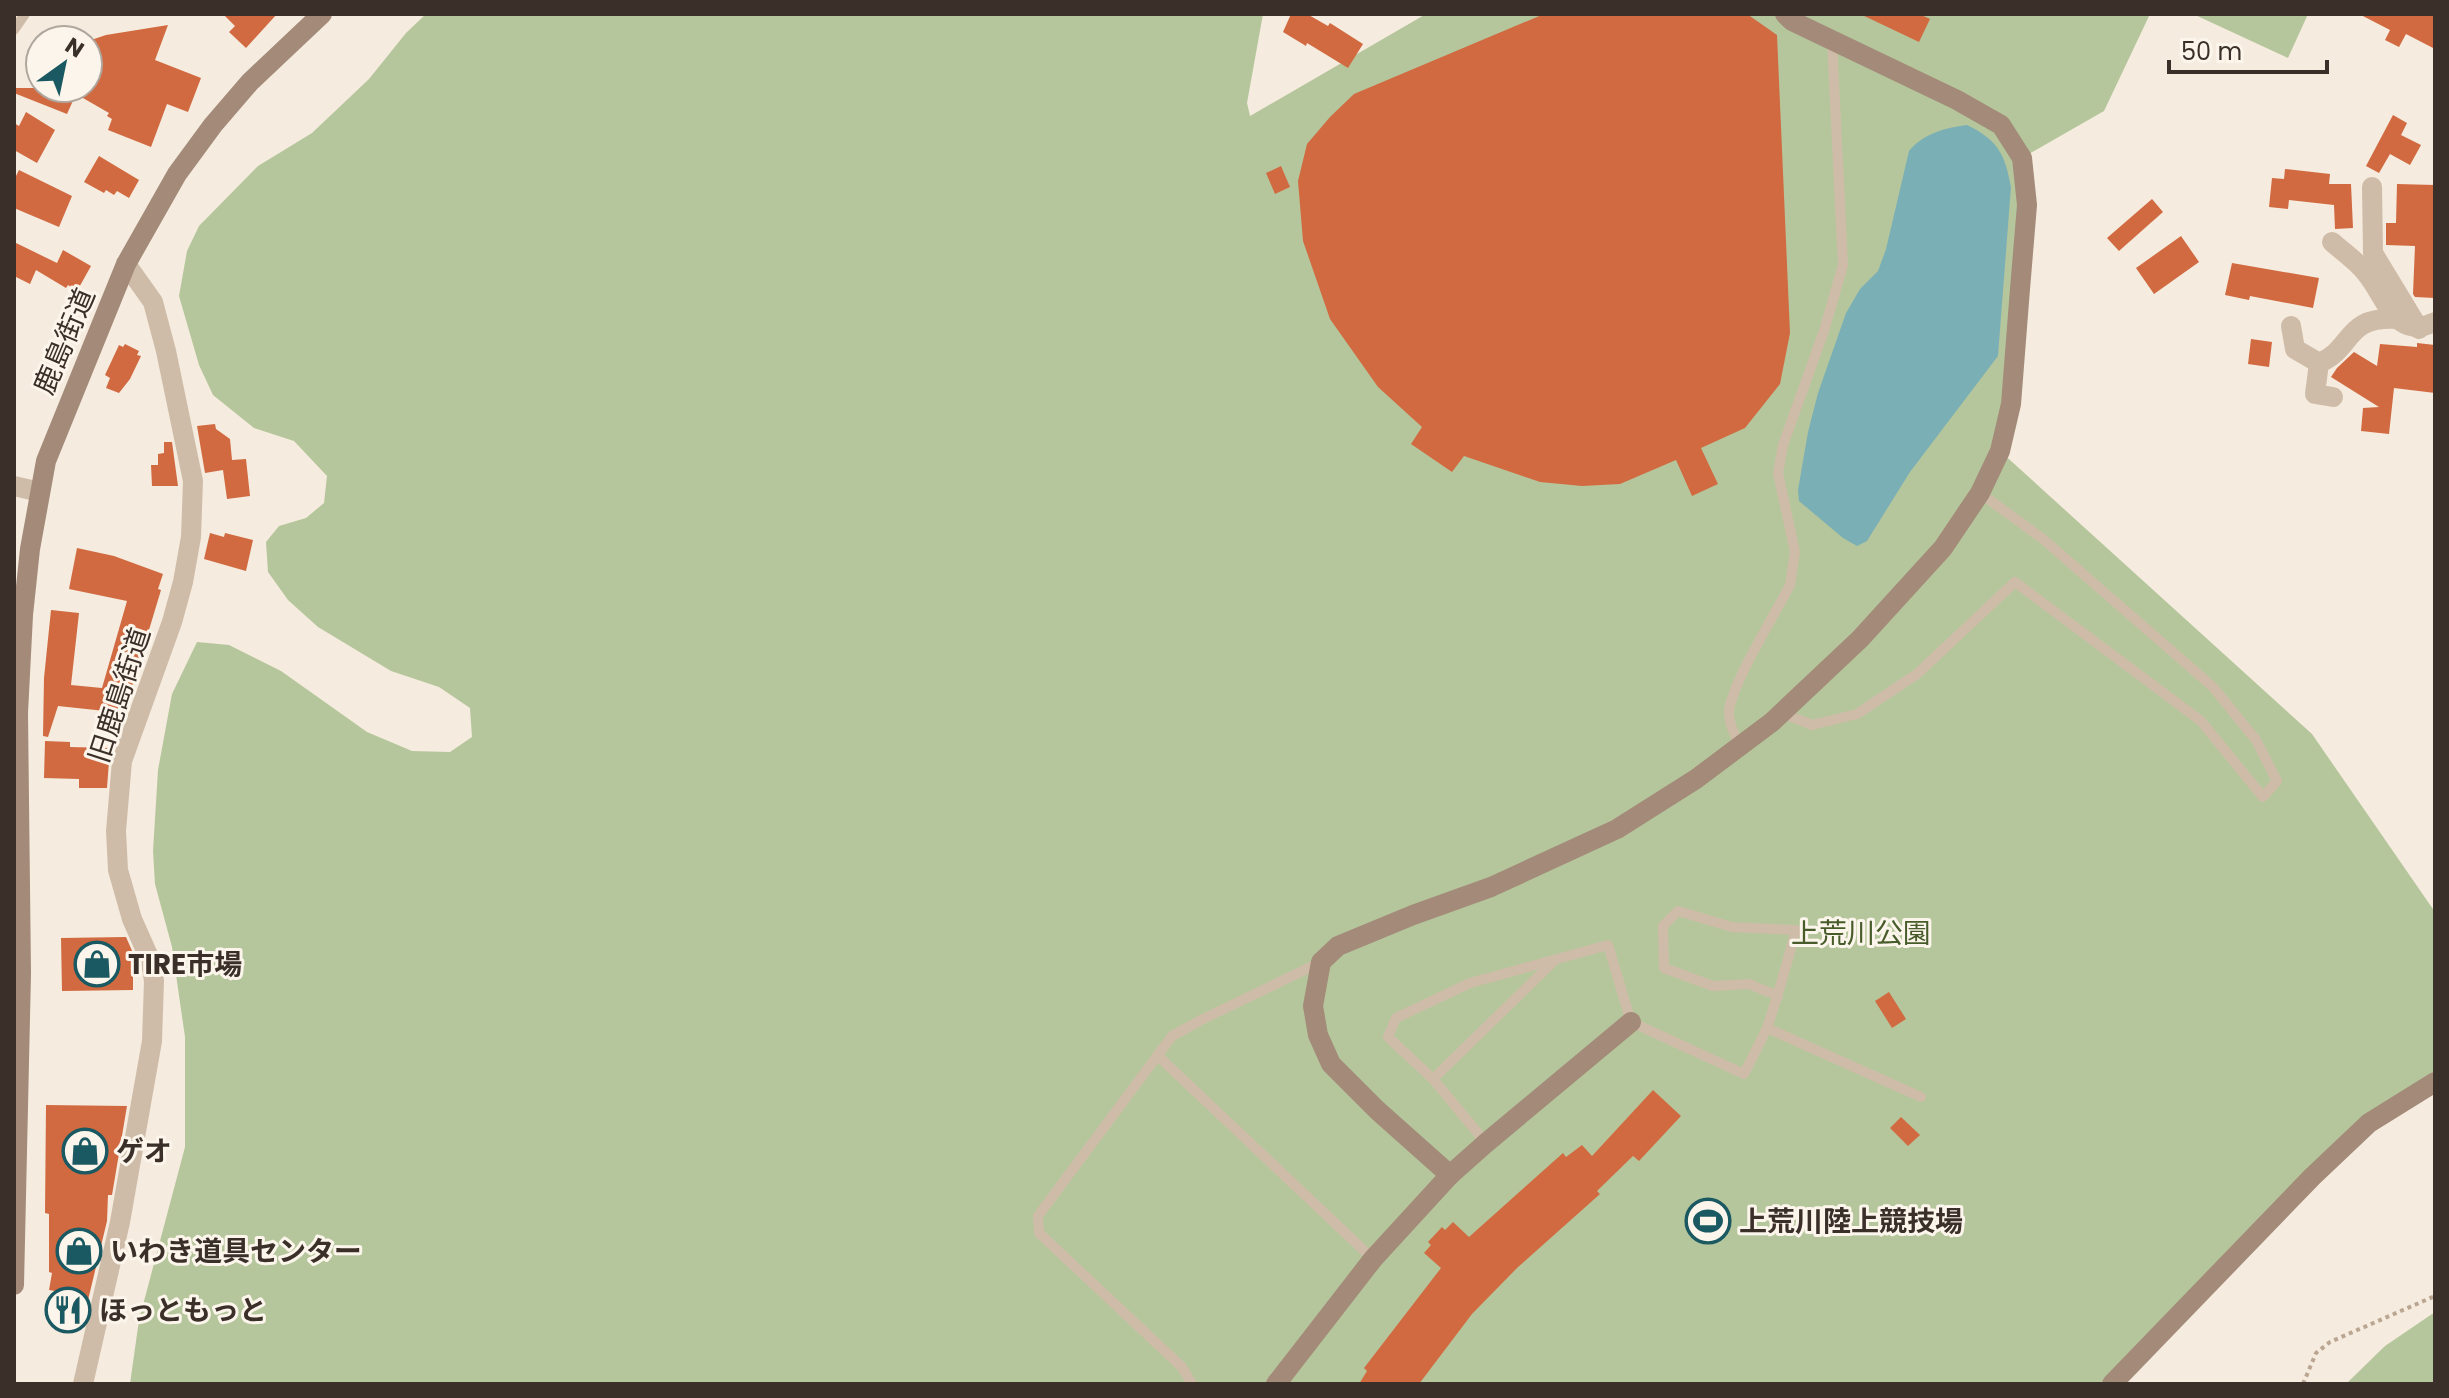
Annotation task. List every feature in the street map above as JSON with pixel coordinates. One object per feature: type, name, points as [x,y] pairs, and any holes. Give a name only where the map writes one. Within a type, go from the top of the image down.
[{"type":"street","name":"鹿島街道","points":[[14,1285],[18,713],[30,549],[46,461],[126,264],[177,174],[250,82],[322,14]]},
{"type":"street","points":[[1450,1175],[1331,1064],[1318,1035],[1313,1006],[1321,962],[1338,946],[1352,939],[1491,887],[1617,829],[1696,779],[1740,746],[1781,713],[1860,639],[1943,548],[1980,493],[2000,451],[2011,404],[2027,205],[2022,158],[2001,125],[1957,100],[1792,21],[1785,14]]},
{"type":"street","points":[[2372,187],[2373,253],[2427,326]]},
{"type":"street","points":[[2332,242],[2365,272],[2404,325],[2427,326]]},
{"type":"street","name":"旧鹿島街道","points":[[83,1384],[120,1222],[152,1041],[154,981],[151,962],[132,919],[118,870],[116,831],[122,761],[172,622],[191,537],[193,481],[166,351],[153,302],[126,264]]},
{"type":"street","points":[[2319,363],[2329,359],[2350,333],[2362,325],[2378,318],[2398,319]]},
{"type":"street","points":[[2291,326],[2295,349],[2319,363]]},
{"type":"street","points":[[2319,363],[2315,394],[2333,397]]},
{"type":"street","points":[[14,486],[40,492]]},
{"type":"street","points":[[1276,1384],[1373,1259],[1450,1175],[1631,1022]]},
{"type":"street","points":[[2112,1384],[2312,1177],[2369,1123],[2435,1082]]},
{"type":"lane","points":[[14,30],[25,14]]},
{"type":"lane","points":[[1740,746],[1731,726],[1729,710],[1739,683],[1794,572],[1794,542],[1778,473],[1783,445],[1824,331],[1843,265],[1832,41]]},
{"type":"lane","points":[[1781,713],[1812,725],[1857,714],[1917,674],[2015,582],[2201,721],[2263,797],[2277,781],[2256,740],[2213,687],[2043,539],[1980,493]]},
{"type":"lane","points":[[1486,1143],[1433,1079],[1388,1037],[1396,1018],[1470,983],[1608,945],[1631,1022],[1744,1074],[1767,1028],[1778,996],[1796,930],[1732,927],[1678,911],[1663,926],[1664,968],[1713,986],[1749,984],[1778,996]]},
{"type":"lane","points":[[1433,1079],[1556,960]]},
{"type":"lane","points":[[1192,1384],[1182,1367],[1039,1233],[1038,1216],[1172,1036],[1321,962]]},
{"type":"lane","points":[[1767,1028],[1921,1097]]},
{"type":"lane","points":[[1158,1056],[1373,1259]]},
{"type":"path","points":[[2303,1384],[2316,1353],[2330,1342],[2435,1296]]},
{"type":"green space","name":"上荒川公園","points":[[426,14],[1263,14],[1247,103],[1250,116],[1426,14],[2150,14],[2104,111],[2022,158],[2000,451],[2312,734],[2435,912],[2435,1082],[2369,1123],[2112,1384],[130,1384],[139,1320],[185,1147],[185,1037],[172,947],[155,884],[153,851],[158,770],[172,694],[197,642],[229,645],[281,671],[367,732],[412,751],[450,752],[472,737],[470,708],[439,687],[391,671],[318,627],[288,600],[268,572],[266,542],[279,526],[306,518],[324,503],[327,476],[294,441],[254,428],[213,395],[199,365],[179,296],[187,251],[199,226],[258,166],[312,133],[369,79],[406,33]]},
{"type":"green space","points":[[2193,14],[2308,14],[2288,58]]},
{"type":"green space","points":[[2435,1312],[2435,1384],[2346,1384],[2385,1346]]},
{"type":"water","points":[[1967,125],[1986,136],[1998,149],[2011,187],[1998,356],[1910,472],[1867,541],[1857,546],[1799,501],[1798,490],[1808,432],[1818,393],[1846,313],[1860,289],[1878,271],[1909,151],[1935,132]]},
{"type":"building","points":[[223,14],[277,14],[246,48],[229,32],[235,26]]},
{"type":"building","points":[[1291,14],[1307,14],[1328,26],[1330,23],[1363,44],[1348,68],[1283,32]]},
{"type":"building","points":[[1544,14],[1747,14],[1777,35],[1790,333],[1780,384],[1745,428],[1701,448],[1718,484],[1692,496],[1676,460],[1620,484],[1582,486],[1540,482],[1464,456],[1452,472],[1411,444],[1422,427],[1378,387],[1330,319],[1303,241],[1298,181],[1307,144],[1354,94]]},
{"type":"building","points":[[1860,14],[1919,14],[1930,19],[1919,42]]},
{"type":"building","points":[[2359,14],[2435,14],[2435,49],[2406,34],[2399,47],[2385,40],[2390,30]]},
{"type":"building","points":[[168,25],[155,60],[201,78],[188,112],[167,104],[151,147],[108,130],[112,119],[107,116],[109,113],[93,104],[104,104],[106,35]]},
{"type":"building","points":[[14,88],[24,88],[24,97],[14,93]]},
{"type":"building","points":[[42,104],[72,104],[67,114]]},
{"type":"building","points":[[26,112],[55,130],[37,163],[14,150],[14,123],[19,126]]},
{"type":"building","points":[[2393,115],[2407,123],[2401,135],[2421,145],[2410,165],[2390,154],[2379,173],[2366,166]]},
{"type":"building","points":[[99,156],[139,180],[129,198],[117,191],[114,195],[106,190],[104,193],[84,182]]},
{"type":"building","points":[[1281,166],[1290,187],[1275,194],[1266,173]]},
{"type":"building","points":[[2285,169],[2330,174],[2329,184],[2351,184],[2353,228],[2335,229],[2334,205],[2289,200],[2288,209],[2269,207],[2272,178],[2284,179]]},
{"type":"building","points":[[19,170],[72,196],[59,227],[14,208],[14,180]]},
{"type":"building","points":[[2397,184],[2435,185],[2435,298],[2415,297],[2413,294],[2415,246],[2386,245],[2386,223],[2396,223]]},
{"type":"building","points":[[2152,199],[2163,212],[2119,251],[2107,238]]},
{"type":"building","points":[[2181,236],[2199,262],[2154,294],[2136,268]]},
{"type":"building","points":[[14,242],[57,263],[63,250],[91,266],[77,291],[36,270],[30,284],[14,276]]},
{"type":"building","points":[[2232,263],[2319,278],[2313,308],[2250,296],[2249,300],[2225,295]]},
{"type":"building","points":[[2251,339],[2272,342],[2269,367],[2248,364]]},
{"type":"building","points":[[2417,343],[2435,345],[2435,393],[2394,388],[2389,434],[2361,431],[2363,408],[2379,407],[2331,377],[2354,352],[2377,366],[2380,344],[2417,347]]},
{"type":"building","points":[[125,344],[139,351],[137,355],[141,356],[119,393],[106,388],[110,378],[105,375],[119,345],[123,347]]},
{"type":"building","points":[[215,424],[216,429],[230,439],[232,460],[246,459],[250,496],[227,499],[223,470],[205,473],[197,426]]},
{"type":"building","points":[[164,442],[172,442],[178,486],[152,486],[151,465],[158,465],[158,454],[164,453]]},
{"type":"building","points":[[210,533],[224,537],[225,533],[253,540],[246,571],[204,559]]},
{"type":"building","points":[[77,548],[114,556],[163,574],[158,589],[161,590],[124,713],[58,706],[48,737],[43,736],[44,678],[51,610],[79,613],[71,685],[102,688],[127,601],[69,589]]},
{"type":"building","points":[[45,741],[70,742],[70,747],[110,748],[107,788],[79,788],[79,779],[44,778]]},
{"type":"building","name":"TIRE市場","points":[[126,937],[133,953],[133,990],[62,991],[61,938]]},
{"type":"building","points":[[1889,992],[1906,1019],[1892,1028],[1875,1001]]},
{"type":"building","points":[[1653,1090],[1681,1116],[1639,1161],[1633,1156],[1597,1191],[1600,1194],[1517,1268],[1472,1314],[1419,1384],[1359,1384],[1367,1371],[1364,1368],[1441,1268],[1424,1253],[1431,1245],[1428,1242],[1442,1227],[1445,1230],[1453,1222],[1469,1237],[1563,1153],[1566,1157],[1582,1145],[1592,1156]]},
{"type":"building","name":"ゲオ","points":[[46,1105],[127,1106],[112,1195],[108,1195],[107,1221],[83,1321],[50,1313],[55,1291],[49,1290],[52,1273],[49,1272],[49,1214],[45,1213]]},
{"type":"building","points":[[1901,1117],[1920,1135],[1908,1146],[1890,1128]]},
{"type":"place","name":"TIRE市場","points":[[97,964]]},
{"type":"place","name":"ゲオ","points":[[85,1151]]},
{"type":"place","name":"上荒川陸上競技場","points":[[1708,1221]]},
{"type":"place","name":"いわき道具センター","points":[[79,1251]]},
{"type":"place","name":"ほっともっと","points":[[68,1310]]}]
